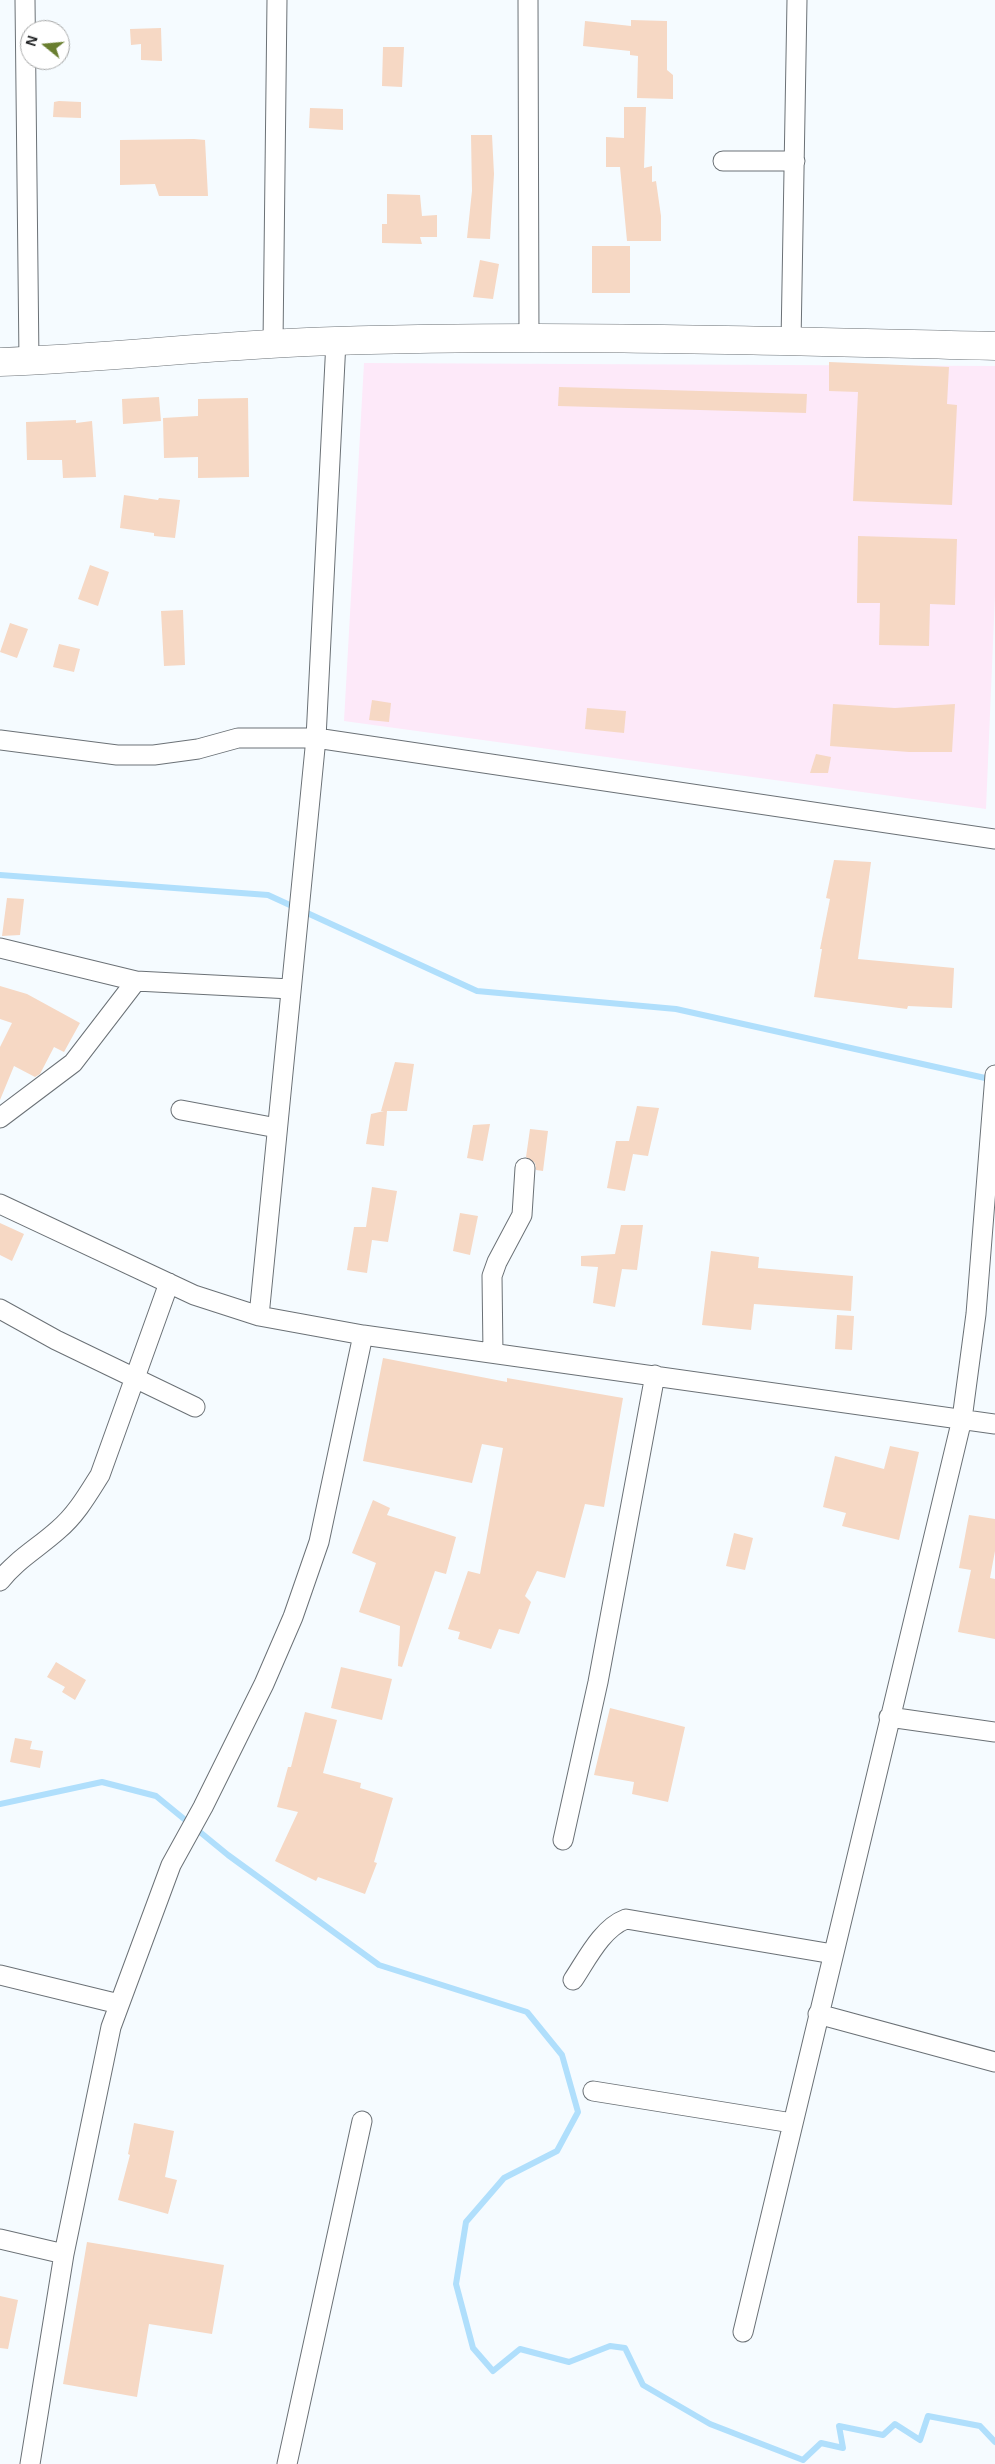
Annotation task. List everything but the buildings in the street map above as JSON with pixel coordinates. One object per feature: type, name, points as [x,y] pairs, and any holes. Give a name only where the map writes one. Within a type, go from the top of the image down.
[{"type":"street","points":[[25,0],[29,361]]},
{"type":"street","points":[[273,343],[277,0]]},
{"type":"street","points":[[528,0],[529,338]]},
{"type":"street","points":[[792,342],[798,0]]},
{"type":"street","points":[[723,161],[795,161]]},
{"type":"street","points":[[0,362],[273,343],[336,341],[529,338],[995,346]]},
{"type":"street","points":[[259,1316],[316,738],[336,341]]},
{"type":"street","points":[[0,740],[117,756],[154,755],[198,749],[238,738],[316,738],[995,839]]},
{"type":"street","points":[[0,948],[136,981],[291,989]]},
{"type":"street","points":[[0,1118],[73,1063],[136,981]]},
{"type":"street","points":[[743,2332],[962,1419],[976,1314],[994,1084]]},
{"type":"street","points":[[181,1110],[277,1128]]},
{"type":"street","points":[[493,1353],[492,1276],[497,1262],[522,1214],[525,1168]]},
{"type":"street","points":[[0,1204],[194,1295],[259,1316],[363,1335],[654,1374],[995,1424]]},
{"type":"street","points":[[0,1581],[16,1562],[59,1530],[84,1500],[100,1474],[136,1379],[169,1283]]},
{"type":"street","points":[[0,1309],[56,1340],[196,1407]]},
{"type":"street","points":[[30,2464],[64,2254],[100,2071],[119,2004],[171,1865],[204,1808],[264,1684],[293,1617],[319,1542],[363,1335]]},
{"type":"street","points":[[562,1840],[598,1682],[654,1374]]},
{"type":"street","points":[[890,1717],[995,1732]]},
{"type":"street","points":[[573,1980],[608,1931],[615,1923],[626,1919],[833,1954]]},
{"type":"street","points":[[0,1975],[119,2004]]},
{"type":"street","points":[[818,2014],[995,2062]]},
{"type":"street","points":[[593,2091],[792,2123]]},
{"type":"street","points":[[287,2464],[362,2121]]},
{"type":"street","points":[[0,2239],[64,2254]]},
{"type":"shaded area","points":[[364,363],[995,366],[995,595],[986,809],[344,721]]},
{"type":"waterway","points":[[0,875],[268,895],[477,991],[676,1009],[994,1080]]},
{"type":"waterway","points":[[0,1804],[102,1782],[156,1796],[228,1855],[379,1965],[527,2012],[562,2055],[578,2112],[557,2151],[504,2178],[466,2222],[456,2284],[473,2348],[493,2371],[520,2349],[569,2362],[610,2346],[625,2348],[643,2385],[710,2424],[803,2460],[821,2443],[843,2448],[839,2426],[883,2435],[895,2424],[920,2440],[928,2416],[980,2426],[995,2442]]}]
